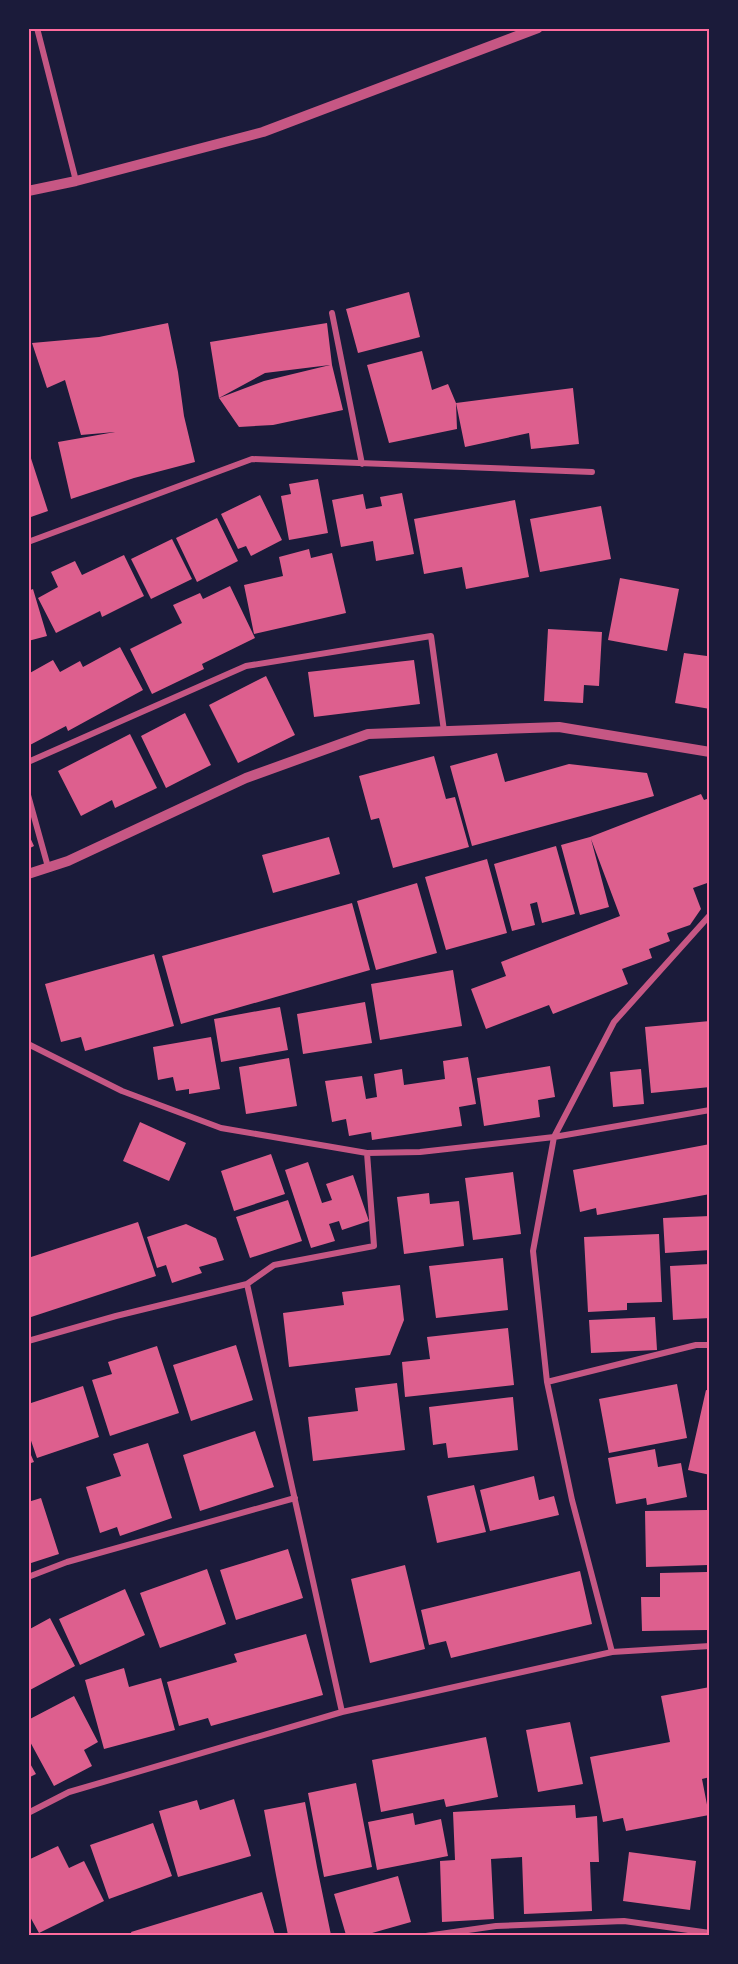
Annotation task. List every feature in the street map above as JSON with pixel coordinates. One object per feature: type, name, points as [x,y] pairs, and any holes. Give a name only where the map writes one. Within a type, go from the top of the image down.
[{"type":"street","points":[[37,28],[76,181]]},
{"type":"street","points":[[28,191],[76,181],[263,132],[538,28]]},
{"type":"street","points":[[332,313],[362,464]]},
{"type":"street","points":[[28,542],[252,459],[592,472]]},
{"type":"street","points":[[28,762],[246,666],[431,636],[444,731]]},
{"type":"street","points":[[28,874],[68,861],[246,778],[368,734],[559,727],[710,752]]},
{"type":"street","points":[[28,795],[48,867]]},
{"type":"street","points":[[612,1652],[572,1500],[547,1382],[534,1251],[554,1137],[614,1022],[710,915]]},
{"type":"street","points":[[30,1047],[122,1091],[221,1128],[367,1152],[420,1152],[554,1137],[710,1110]]},
{"type":"street","points":[[28,1341],[116,1316],[247,1284],[274,1265],[374,1246],[367,1152]]},
{"type":"street","points":[[247,1284],[342,1712]]},
{"type":"street","points":[[547,1382],[696,1345],[710,1345]]},
{"type":"street","points":[[28,1578],[67,1562],[295,1498]]},
{"type":"street","points":[[28,1813],[69,1792],[342,1712],[612,1652],[710,1646]]},
{"type":"street","points":[[426,1935],[496,1926],[624,1921],[710,1933]]},
{"type":"building","points":[[409,292],[420,337],[358,353],[346,309]]},
{"type":"building","points":[[168,323],[184,416],[195,462],[134,478],[71,499],[58,442],[115,432],[81,435],[65,380],[47,388],[32,343],[99,337]]},
{"type":"building","points":[[327,323],[332,365],[343,410],[273,425],[239,427],[219,398],[210,342]],"holes":[[[330,365],[264,381],[219,398],[265,373]]]},
{"type":"building","points":[[422,351],[432,390],[448,384],[456,403],[457,429],[389,443],[367,365]]},
{"type":"building","points":[[573,388],[579,444],[531,449],[529,433],[465,447],[456,403]]},
{"type":"building","points":[[28,449],[48,511],[28,518]]},
{"type":"building","points":[[318,479],[328,533],[289,540],[281,496],[291,494],[289,484]]},
{"type":"building","points":[[402,493],[414,554],[376,561],[373,541],[341,547],[332,500],[363,494],[366,509],[382,506],[380,497]]},
{"type":"building","points":[[260,495],[282,540],[251,556],[246,546],[238,549],[221,514]]},
{"type":"building","points":[[515,500],[529,577],[466,589],[462,567],[424,574],[414,519]]},
{"type":"building","points":[[601,506],[611,559],[540,572],[530,519]]},
{"type":"building","points":[[217,518],[238,561],[197,582],[176,538]]},
{"type":"building","points":[[172,539],[192,579],[151,599],[131,559]]},
{"type":"building","points":[[309,549],[311,558],[332,553],[346,613],[254,634],[244,585],[283,576],[279,557]]},
{"type":"building","points":[[124,555],[144,596],[102,617],[100,611],[56,633],[38,598],[58,587],[51,572],[75,561],[82,575]]},
{"type":"building","points":[[620,578],[679,589],[667,651],[608,640]]},
{"type":"building","points":[[230,586],[255,638],[202,664],[204,669],[152,694],[130,649],[182,623],[173,605],[200,593],[203,599]]},
{"type":"building","points":[[33,589],[47,636],[28,641],[28,591]]},
{"type":"building","points":[[548,629],[602,632],[599,686],[584,685],[583,703],[544,701]]},
{"type":"building","points":[[120,647],[143,690],[68,731],[66,726],[28,746],[28,674],[53,660],[60,672],[80,661],[83,667]]},
{"type":"building","points":[[708,652],[710,709],[675,703],[684,653],[707,656]]},
{"type":"building","points":[[414,660],[420,704],[314,717],[308,672]]},
{"type":"building","points":[[266,676],[295,735],[238,763],[209,705]]},
{"type":"building","points":[[185,713],[211,765],[166,788],[141,736]]},
{"type":"building","points":[[130,734],[157,788],[115,808],[112,800],[81,816],[58,771]]},
{"type":"building","points":[[497,753],[505,782],[569,764],[647,773],[654,796],[472,846],[450,766]]},
{"type":"building","points":[[434,756],[446,799],[455,797],[469,847],[393,868],[379,818],[371,820],[359,776]]},
{"type":"building","points":[[701,794],[704,800],[710,798],[710,882],[693,888],[701,909],[690,925],[667,933],[670,941],[649,949],[652,958],[622,969],[628,984],[553,1014],[549,1005],[486,1029],[471,989],[506,976],[501,962],[620,916],[591,839],[609,907],[580,915],[561,845],[590,837]]},
{"type":"building","points":[[28,833],[34,846],[28,849]]},
{"type":"building","points":[[329,837],[340,874],[273,893],[262,855]]},
{"type":"building","points":[[556,846],[575,914],[542,923],[537,902],[530,904],[535,925],[512,931],[494,864]]},
{"type":"building","points":[[487,859],[507,933],[446,950],[425,877]]},
{"type":"building","points":[[417,883],[437,953],[376,970],[357,901]]},
{"type":"building","points":[[352,903],[370,970],[181,1024],[162,956]]},
{"type":"building","points":[[154,954],[174,1026],[85,1051],[81,1037],[61,1042],[45,984]]},
{"type":"building","points":[[453,970],[462,1026],[380,1040],[371,984]]},
{"type":"building","points":[[365,1002],[372,1043],[303,1054],[297,1014]]},
{"type":"building","points":[[280,1007],[288,1050],[221,1062],[214,1019]]},
{"type":"building","points":[[710,1021],[710,1087],[651,1093],[645,1027]]},
{"type":"building","points":[[211,1037],[220,1089],[189,1094],[189,1089],[176,1091],[173,1077],[158,1080],[153,1047]]},
{"type":"building","points":[[468,1057],[476,1104],[459,1107],[462,1126],[372,1140],[371,1132],[349,1136],[346,1119],[332,1122],[325,1081],[362,1076],[366,1099],[377,1097],[374,1074],[402,1069],[404,1085],[445,1079],[443,1061]]},
{"type":"building","points":[[289,1058],[297,1106],[246,1114],[239,1067]]},
{"type":"building","points":[[550,1066],[555,1097],[538,1100],[540,1117],[484,1126],[477,1078]]},
{"type":"building","points":[[641,1069],[644,1104],[613,1107],[610,1072]]},
{"type":"building","points":[[140,1122],[186,1143],[169,1181],[123,1161]]},
{"type":"building","points":[[710,1144],[710,1194],[597,1215],[596,1208],[580,1212],[573,1170]]},
{"type":"building","points":[[271,1154],[285,1194],[234,1211],[221,1171]]},
{"type":"building","points":[[308,1162],[322,1203],[332,1200],[326,1184],[353,1175],[369,1221],[342,1230],[339,1221],[329,1224],[335,1241],[311,1248],[285,1170]]},
{"type":"building","points":[[513,1172],[521,1234],[473,1240],[465,1178]]},
{"type":"building","points":[[429,1193],[430,1204],[459,1201],[464,1246],[404,1254],[397,1197]]},
{"type":"building","points":[[288,1200],[302,1241],[250,1258],[236,1217]]},
{"type":"building","points":[[710,1216],[710,1250],[665,1253],[663,1218]]},
{"type":"building","points":[[138,1222],[156,1276],[28,1318],[28,1258]]},
{"type":"building","points":[[186,1224],[216,1238],[224,1260],[199,1267],[202,1273],[172,1283],[166,1265],[157,1268],[147,1237]]},
{"type":"building","points":[[659,1234],[662,1302],[627,1303],[627,1310],[588,1312],[584,1237]]},
{"type":"building","points":[[503,1258],[508,1310],[436,1318],[429,1266]]},
{"type":"building","points":[[710,1264],[710,1318],[673,1320],[670,1266]]},
{"type":"building","points":[[400,1285],[404,1320],[390,1355],[289,1367],[283,1313],[344,1305],[342,1292]]},
{"type":"building","points":[[655,1317],[657,1350],[591,1353],[589,1320]]},
{"type":"building","points":[[508,1328],[514,1385],[405,1397],[402,1362],[430,1359],[427,1337]]},
{"type":"building","points":[[236,1345],[253,1400],[191,1421],[173,1365]]},
{"type":"building","points":[[157,1346],[179,1413],[110,1436],[92,1380],[112,1374],[108,1362]]},
{"type":"building","points":[[397,1383],[405,1450],[313,1461],[308,1417],[358,1411],[355,1388]]},
{"type":"building","points":[[677,1384],[687,1438],[609,1453],[599,1399]]},
{"type":"building","points":[[83,1386],[99,1437],[37,1458],[28,1432],[28,1404]]},
{"type":"building","points":[[706,1390],[710,1391],[710,1475],[688,1470]]},
{"type":"building","points":[[513,1397],[518,1450],[448,1458],[446,1443],[433,1445],[429,1407]]},
{"type":"building","points":[[255,1431],[274,1487],[200,1511],[183,1455]]},
{"type":"building","points":[[148,1443],[172,1518],[120,1536],[117,1527],[100,1533],[86,1487],[121,1476],[113,1454]]},
{"type":"building","points":[[28,1448],[34,1462],[28,1464]]},
{"type":"building","points":[[655,1449],[658,1467],[681,1463],[687,1497],[647,1505],[646,1498],[616,1504],[608,1458]]},
{"type":"building","points":[[534,1476],[539,1500],[554,1496],[559,1515],[490,1531],[480,1490]]},
{"type":"building","points":[[474,1485],[486,1532],[437,1543],[427,1496]]},
{"type":"building","points":[[41,1498],[59,1554],[28,1564],[28,1502]]},
{"type":"building","points":[[707,1510],[708,1565],[646,1567],[645,1511]]},
{"type":"building","points":[[288,1549],[303,1598],[236,1620],[220,1570]]},
{"type":"building","points":[[405,1565],[425,1649],[370,1663],[351,1579]]},
{"type":"building","points":[[207,1569],[226,1624],[160,1648],[140,1593]]},
{"type":"building","points":[[580,1571],[592,1624],[451,1658],[446,1641],[429,1645],[421,1610]]},
{"type":"building","points":[[707,1572],[708,1630],[642,1631],[641,1597],[660,1597],[660,1573]]},
{"type":"building","points":[[125,1589],[145,1635],[80,1665],[59,1619]]},
{"type":"building","points":[[50,1618],[75,1666],[28,1691],[28,1630]]},
{"type":"building","points":[[306,1634],[323,1695],[211,1726],[208,1718],[179,1726],[167,1682],[237,1662],[234,1654]]},
{"type":"building","points":[[124,1668],[129,1687],[161,1678],[175,1730],[104,1749],[85,1680]]},
{"type":"building","points":[[710,1687],[710,1777],[702,1779],[709,1815],[626,1831],[623,1818],[603,1822],[590,1757],[670,1742],[661,1696]]},
{"type":"building","points":[[74,1696],[98,1742],[84,1750],[92,1766],[54,1786],[28,1738],[28,1720]]},
{"type":"building","points":[[570,1722],[583,1784],[538,1792],[526,1730]]},
{"type":"building","points":[[486,1737],[498,1797],[446,1807],[444,1799],[381,1812],[372,1760]]},
{"type":"building","points":[[28,1760],[36,1774],[28,1778]]},
{"type":"building","points":[[356,1783],[372,1867],[324,1877],[308,1793]]},
{"type":"building","points":[[234,1799],[251,1856],[178,1877],[159,1811],[197,1800],[200,1810]]},
{"type":"building","points":[[305,1802],[331,1935],[288,1935],[276,1875],[264,1810]]},
{"type":"building","points":[[575,1805],[576,1818],[597,1816],[599,1862],[590,1862],[592,1911],[524,1914],[522,1857],[491,1859],[494,1919],[442,1922],[440,1861],[455,1860],[453,1812]]},
{"type":"building","points":[[413,1813],[415,1825],[441,1819],[448,1856],[377,1870],[368,1822]]},
{"type":"building","points":[[153,1823],[172,1876],[109,1899],[90,1845]]},
{"type":"building","points":[[58,1846],[69,1868],[84,1861],[104,1901],[39,1933],[28,1913],[28,1860]]},
{"type":"building","points":[[629,1852],[696,1861],[690,1910],[623,1901]]},
{"type":"building","points":[[398,1876],[411,1922],[365,1935],[346,1935],[334,1894]]},
{"type":"building","points":[[262,1892],[275,1935],[132,1935],[131,1932]]}]
